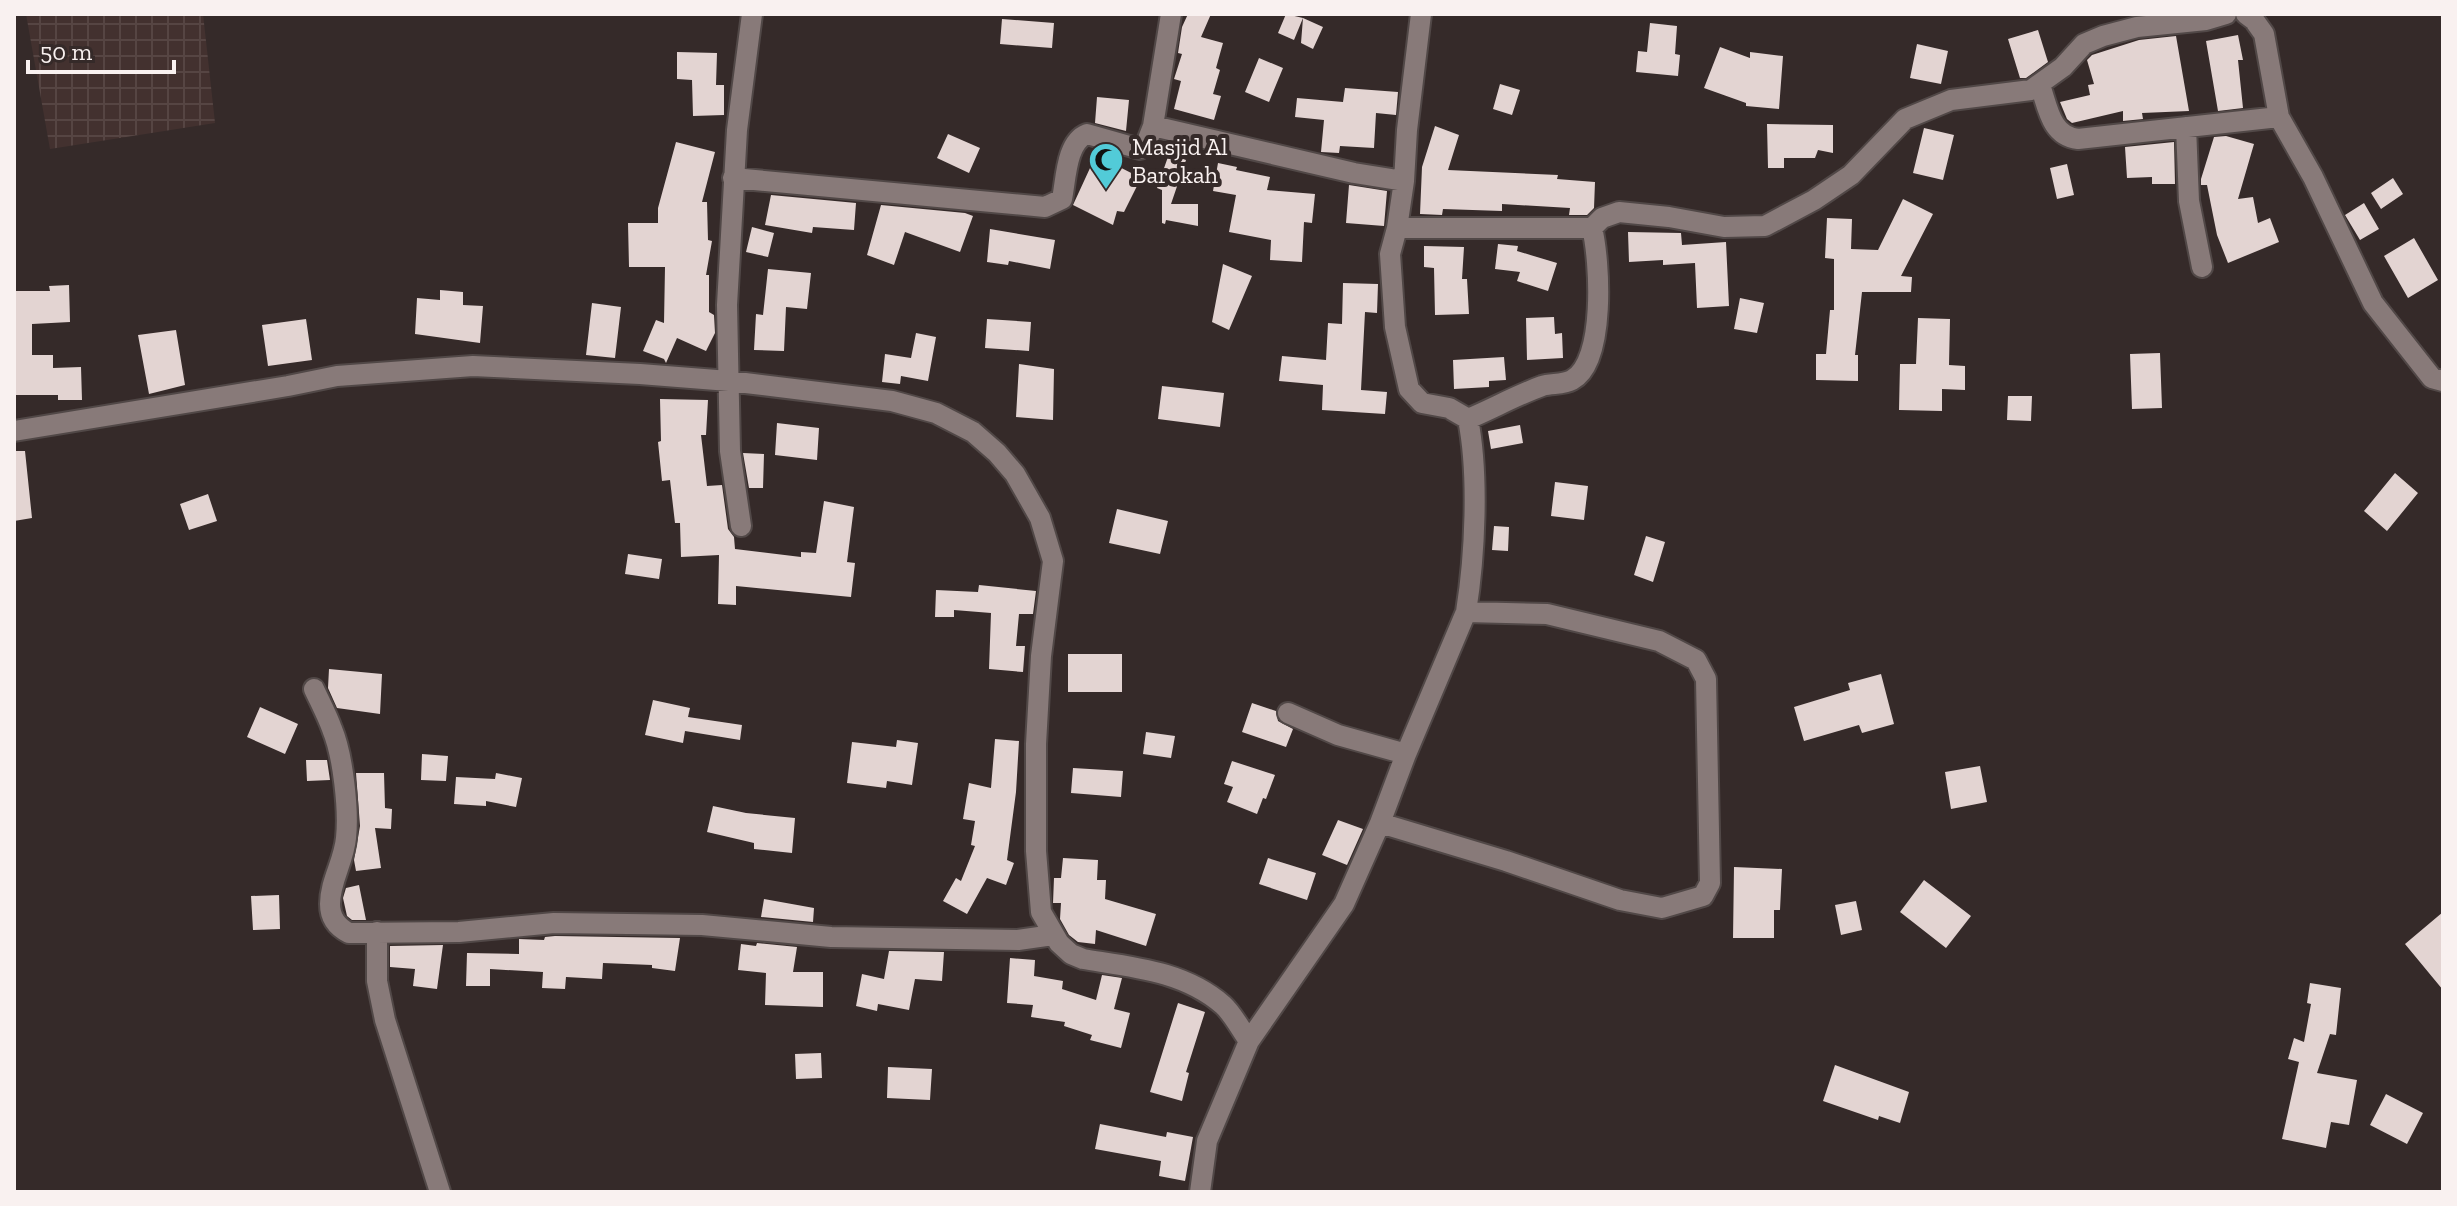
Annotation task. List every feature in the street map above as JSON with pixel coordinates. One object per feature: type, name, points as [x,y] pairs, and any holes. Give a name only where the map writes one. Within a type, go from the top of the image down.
[{"type":"street","points":[[741,526],[730,451],[727,305],[737,130],[752,14]]},
{"type":"street","points":[[733,178],[1045,207],[1062,199],[1074,144],[1080,137],[1087,134],[1140,149],[1146,144],[1153,126],[1171,14]]},
{"type":"street","points":[[1200,1192],[1207,1141],[1249,1041],[1344,904],[1466,612],[1470,588],[1475,454],[1468,419],[1449,408],[1422,403],[1409,389],[1395,327],[1390,254],[1404,181],[1421,14]]},
{"type":"street","points":[[1397,228],[1592,228],[1602,218],[1619,212],[1724,227],[1765,226],[1814,200],[1851,175],[1905,119],[1951,100],[2031,90],[2084,44],[2103,36],[2137,27],[2206,20],[2226,14]]},
{"type":"street","points":[[2246,14],[2264,34],[2279,117],[2313,177],[2373,303],[2432,378],[2443,381]]},
{"type":"street","points":[[2040,85],[2058,132],[2065,137],[2078,139],[2279,117]]},
{"type":"street","points":[[1153,126],[1354,173],[1404,181]]},
{"type":"street","points":[[2186,127],[2189,201],[2202,267]]},
{"type":"street","points":[[1468,419],[1542,386],[1573,380],[1590,360],[1598,323],[1596,244],[1592,228]]},
{"type":"street","points":[[14,431],[350,375],[473,366],[729,381],[892,401],[936,413],[973,432],[997,453],[1040,518],[1053,561],[1041,656],[1036,744],[1036,851],[1041,912],[1053,935],[1071,954],[1083,959],[1164,972],[1199,989],[1225,1007],[1249,1041]]},
{"type":"street","points":[[1380,823],[1620,900],[1662,908],[1703,896],[1710,883],[1706,679],[1696,660],[1659,641],[1547,614],[1466,612]]},
{"type":"street","points":[[314,689],[333,731],[345,791],[346,841],[330,906],[332,918],[339,928],[349,933],[459,932],[554,923],[702,925],[831,937],[1018,940],[1053,935]]},
{"type":"street","points":[[1288,713],[1338,735],[1406,754]]},
{"type":"street","points":[[377,932],[377,981],[385,1020],[440,1192]]},
{"type":"shaded area","points":[[26,14],[203,14],[215,123],[50,149]]},
{"type":"building","points":[[1188,14],[1211,14],[1201,37],[1223,43],[1213,94],[1221,96],[1214,120],[1174,109],[1181,81],[1174,79],[1182,54],[1178,53],[1182,27]]},
{"type":"building","points":[[1286,14],[1303,18],[1294,40],[1278,33]]},
{"type":"building","points":[[1303,18],[1323,27],[1313,49],[1301,43]]},
{"type":"building","points":[[1002,19],[1054,23],[1052,48],[1000,44]]},
{"type":"building","points":[[1650,23],[1677,26],[1675,54],[1680,55],[1678,76],[1636,72],[1638,51],[1647,52]]},
{"type":"building","points":[[2038,30],[2048,62],[2026,78],[2020,78],[2008,39]]},
{"type":"building","points":[[2238,35],[2243,60],[2238,60],[2243,108],[2218,111],[2206,41]]},
{"type":"building","points":[[2176,36],[2189,111],[2142,113],[2143,119],[2123,121],[2123,111],[2072,123],[2067,119],[2060,102],[2090,95],[2088,85],[2094,84],[2087,60],[2092,55],[2139,40]]},
{"type":"building","points":[[1917,44],[1948,51],[1941,84],[1910,78]]},
{"type":"building","points":[[1720,47],[1750,58],[1750,52],[1783,56],[1779,109],[1746,106],[1746,103],[1704,88]]},
{"type":"building","points":[[677,52],[717,53],[716,85],[724,85],[724,115],[693,116],[692,80],[677,79]]},
{"type":"building","points":[[1259,58],[1283,68],[1269,102],[1245,92]]},
{"type":"building","points":[[1500,84],[1520,90],[1512,115],[1493,109]]},
{"type":"building","points":[[1345,88],[1398,92],[1396,115],[1376,113],[1374,148],[1340,146],[1339,153],[1321,152],[1324,120],[1295,117],[1297,98],[1343,102]]},
{"type":"building","points":[[1097,97],[1129,100],[1126,131],[1095,123]]},
{"type":"building","points":[[1767,124],[1833,125],[1833,153],[1818,150],[1815,158],[1784,158],[1784,168],[1768,168]]},
{"type":"building","points":[[1435,126],[1459,135],[1448,170],[1558,175],[1557,179],[1595,182],[1594,208],[1587,215],[1569,215],[1570,208],[1502,204],[1502,211],[1443,209],[1442,215],[1420,214],[1422,167]]},
{"type":"building","points":[[1924,128],[1954,135],[1943,180],[1913,173]]},
{"type":"building","points":[[948,134],[980,148],[969,173],[937,158]]},
{"type":"building","points":[[2226,136],[2254,144],[2238,199],[2253,197],[2258,223],[2270,218],[2279,242],[2228,263],[2217,235],[2207,185],[2201,185],[2214,137]]},
{"type":"building","points":[[676,142],[715,152],[702,202],[707,202],[708,240],[712,241],[706,275],[709,275],[709,312],[714,315],[715,333],[706,351],[677,338],[666,363],[664,359],[643,351],[656,320],[664,323],[665,267],[629,267],[628,223],[658,223],[658,208]]},
{"type":"building","points":[[2174,142],[2175,184],[2152,184],[2152,177],[2127,178],[2125,147]]},
{"type":"building","points":[[1169,154],[1186,160],[1171,204],[1198,204],[1198,226],[1166,220],[1165,224],[1162,223],[1162,190],[1157,188]]},
{"type":"building","name":"Masjid Al Barokah","points":[[1096,155],[1141,178],[1124,212],[1117,211],[1113,225],[1073,205]]},
{"type":"building","points":[[1218,163],[1270,177],[1267,190],[1315,194],[1312,223],[1304,222],[1302,262],[1270,260],[1271,240],[1229,232],[1236,195],[1213,191]]},
{"type":"building","points":[[2067,164],[2074,195],[2057,199],[2050,168]]},
{"type":"building","points":[[2393,178],[2403,194],[2381,209],[2371,193]]},
{"type":"building","points":[[1349,185],[1387,191],[1384,226],[1346,223]]},
{"type":"building","points":[[771,195],[856,203],[854,230],[813,227],[812,233],[765,225]]},
{"type":"building","points":[[1903,199],[1933,214],[1901,276],[1912,277],[1911,292],[1862,292],[1855,355],[1858,355],[1858,381],[1816,380],[1816,354],[1826,354],[1830,310],[1834,310],[1834,259],[1825,258],[1827,218],[1852,219],[1851,249],[1878,250]]},
{"type":"building","points":[[2364,203],[2379,229],[2360,240],[2345,215]]},
{"type":"building","points":[[881,205],[973,216],[960,252],[905,232],[894,265],[867,255]]},
{"type":"building","points":[[752,227],[774,233],[768,257],[746,252]]},
{"type":"building","points":[[990,229],[1055,240],[1050,269],[1009,261],[1008,265],[987,262]]},
{"type":"building","points":[[1628,232],[1681,233],[1682,245],[1726,242],[1729,306],[1697,308],[1695,263],[1663,265],[1663,260],[1629,262]]},
{"type":"building","points":[[2414,238],[2438,280],[2408,298],[2384,256]]},
{"type":"building","points":[[1498,244],[1518,246],[1517,251],[1557,263],[1548,291],[1517,281],[1520,272],[1495,269]]},
{"type":"building","points":[[1424,246],[1464,247],[1462,279],[1467,279],[1469,314],[1435,315],[1434,268],[1424,267]]},
{"type":"building","points":[[1223,264],[1252,276],[1229,330],[1212,322]]},
{"type":"building","points":[[768,269],[811,273],[807,309],[786,307],[784,351],[754,350],[756,314],[763,315]]},
{"type":"building","points":[[1343,283],[1378,284],[1377,313],[1365,312],[1361,390],[1387,392],[1385,414],[1322,410],[1323,385],[1279,381],[1282,356],[1326,360],[1328,323],[1342,324]]},
{"type":"building","points":[[69,285],[70,322],[32,324],[32,355],[53,355],[53,368],[81,367],[82,400],[58,400],[58,395],[14,395],[14,291],[50,291],[49,286]]},
{"type":"building","points":[[440,290],[463,292],[463,305],[483,306],[480,343],[415,334],[417,298],[440,300]]},
{"type":"building","points":[[1740,298],[1764,303],[1757,333],[1734,329]]},
{"type":"building","points":[[592,303],[621,307],[615,358],[586,355]]},
{"type":"building","points":[[1554,317],[1555,334],[1562,333],[1563,358],[1527,360],[1526,318]]},
{"type":"building","points":[[1918,318],[1950,319],[1949,365],[1965,366],[1965,390],[1942,389],[1942,411],[1899,410],[1900,364],[1916,364]]},
{"type":"building","points":[[306,319],[312,360],[268,366],[262,325]]},
{"type":"building","points":[[987,319],[1031,322],[1029,351],[985,348]]},
{"type":"building","points":[[176,330],[185,385],[149,394],[138,335]]},
{"type":"building","points":[[916,333],[936,337],[928,381],[901,376],[900,384],[882,382],[885,354],[911,358]]},
{"type":"building","points":[[2160,353],[2162,408],[2132,409],[2130,354]]},
{"type":"building","points":[[1504,357],[1506,380],[1489,381],[1489,387],[1454,389],[1453,360]]},
{"type":"building","points":[[1019,364],[1054,369],[1053,420],[1016,417]]},
{"type":"building","points":[[1162,386],[1224,393],[1220,427],[1158,419]]},
{"type":"building","points":[[2008,396],[2032,396],[2031,421],[2007,420]]},
{"type":"building","points":[[660,399],[708,400],[706,435],[701,435],[707,486],[722,485],[728,529],[734,537],[735,549],[801,557],[801,552],[816,553],[824,501],[854,507],[847,562],[855,563],[851,597],[736,586],[736,605],[718,604],[719,555],[681,557],[680,523],[675,523],[670,480],[662,481],[658,442],[661,441]]},
{"type":"building","points":[[777,423],[819,428],[817,460],[775,455]]},
{"type":"building","points":[[1520,425],[1523,443],[1491,449],[1488,431]]},
{"type":"building","points":[[14,451],[25,451],[32,518],[14,521]]},
{"type":"building","points":[[743,453],[764,454],[763,488],[749,488]]},
{"type":"building","points":[[2395,473],[2418,493],[2387,531],[2364,511]]},
{"type":"building","points":[[1555,482],[1588,486],[1584,520],[1551,516]]},
{"type":"building","points":[[208,494],[217,521],[189,530],[180,504]]},
{"type":"building","points":[[1117,509],[1168,521],[1160,554],[1109,543]]},
{"type":"building","points":[[1494,526],[1509,527],[1508,551],[1492,550]]},
{"type":"building","points":[[1646,536],[1665,542],[1653,582],[1634,575]]},
{"type":"building","points":[[628,554],[662,559],[659,579],[625,574]]},
{"type":"building","points":[[979,585],[1036,591],[1033,614],[1019,614],[1016,646],[1025,646],[1023,672],[989,669],[991,613],[954,610],[954,617],[935,617],[936,590],[978,592]]},
{"type":"building","points":[[1068,654],[1122,654],[1122,692],[1068,692]]},
{"type":"building","points":[[329,669],[382,674],[380,714],[337,708],[328,688]]},
{"type":"building","points":[[1881,674],[1894,724],[1862,733],[1859,725],[1804,741],[1794,707],[1850,690],[1848,683]]},
{"type":"building","points":[[653,700],[690,708],[688,717],[742,725],[740,740],[685,731],[683,743],[645,735]]},
{"type":"building","points":[[1252,703],[1276,711],[1278,721],[1293,729],[1286,747],[1242,732]]},
{"type":"building","points":[[260,707],[298,724],[285,754],[247,737]]},
{"type":"building","points":[[1146,732],[1175,736],[1171,758],[1143,754]]},
{"type":"building","points":[[995,739],[1019,741],[1007,860],[1014,863],[1006,885],[987,878],[967,914],[943,901],[956,878],[961,881],[975,846],[971,845],[975,821],[963,819],[969,783],[991,788]]},
{"type":"building","points":[[897,740],[918,743],[912,785],[887,781],[886,788],[847,783],[852,742],[896,747]]},
{"type":"building","points":[[422,754],[448,756],[446,781],[421,780]]},
{"type":"building","points":[[306,760],[327,760],[330,780],[307,781]]},
{"type":"building","points":[[1232,761],[1275,775],[1257,814],[1227,802],[1233,787],[1224,784]]},
{"type":"building","points":[[1980,766],[1987,802],[1951,809],[1945,772]]},
{"type":"building","points":[[1073,768],[1123,771],[1121,797],[1071,793]]},
{"type":"building","points":[[356,773],[384,773],[385,808],[392,809],[391,829],[375,828],[381,868],[356,871],[354,860],[360,826]]},
{"type":"building","points":[[496,773],[522,778],[516,807],[486,801],[486,806],[454,804],[456,777],[495,779]]},
{"type":"building","points":[[713,806],[795,818],[792,853],[754,849],[754,843],[707,832]]},
{"type":"building","points":[[1338,820],[1363,829],[1347,865],[1322,855]]},
{"type":"building","points":[[1063,858],[1098,860],[1097,880],[1106,880],[1105,899],[1156,914],[1146,946],[1096,930],[1095,944],[1078,942],[1069,935],[1060,919],[1061,903],[1053,903],[1054,878],[1061,878]]},
{"type":"building","points":[[1268,858],[1316,873],[1307,900],[1259,884]]},
{"type":"building","points":[[1734,867],[1782,869],[1780,910],[1774,910],[1774,938],[1733,938]]},
{"type":"building","points":[[1924,880],[1971,916],[1946,948],[1900,912]]},
{"type":"building","points":[[359,885],[366,920],[352,920],[347,916],[343,898],[346,888]]},
{"type":"building","points":[[279,895],[280,929],[253,930],[251,896]]},
{"type":"building","points":[[764,899],[814,908],[813,922],[761,917]]},
{"type":"building","points":[[1856,901],[1862,930],[1841,935],[1835,905]]},
{"type":"building","points":[[2443,912],[2443,990],[2405,944]]},
{"type":"building","points":[[545,937],[680,938],[675,971],[652,968],[652,965],[603,963],[602,979],[566,977],[565,989],[542,988],[543,972],[490,969],[490,986],[466,986],[467,953],[519,954],[519,939],[544,940]]},
{"type":"building","points":[[757,943],[797,947],[793,972],[823,972],[823,1007],[765,1005],[766,973],[738,970],[741,944],[756,946]]},
{"type":"building","points":[[443,945],[437,989],[413,986],[415,969],[390,967],[390,946]]},
{"type":"building","points":[[889,951],[944,952],[942,981],[915,979],[909,1010],[878,1004],[877,1011],[856,1006],[862,974],[884,979]]},
{"type":"building","points":[[1010,958],[1035,960],[1034,976],[1063,981],[1062,989],[1096,1000],[1102,975],[1122,978],[1114,1009],[1130,1013],[1121,1048],[1090,1040],[1092,1035],[1064,1026],[1065,1022],[1031,1017],[1033,1005],[1007,1003]]},
{"type":"building","points":[[2310,983],[2341,988],[2336,1035],[2330,1034],[2317,1073],[2357,1080],[2349,1125],[2331,1122],[2326,1148],[2282,1139],[2299,1062],[2288,1059],[2294,1038],[2304,1042],[2311,1004],[2307,1003]]},
{"type":"building","points":[[1178,1003],[1205,1012],[1186,1072],[1189,1073],[1182,1101],[1150,1092]]},
{"type":"building","points":[[821,1053],[822,1078],[796,1079],[795,1054]]},
{"type":"building","points":[[1835,1065],[1909,1092],[1900,1123],[1879,1116],[1878,1120],[1823,1101]]},
{"type":"building","points":[[888,1067],[932,1069],[930,1100],[887,1098]]},
{"type":"building","points":[[2386,1094],[2423,1113],[2407,1144],[2370,1125]]},
{"type":"building","points":[[1100,1124],[1166,1137],[1167,1132],[1193,1137],[1185,1181],[1159,1176],[1161,1161],[1095,1149]]},
{"type":"place","name":"Masjid Al Barokah","points":[[1106,191]]}]
